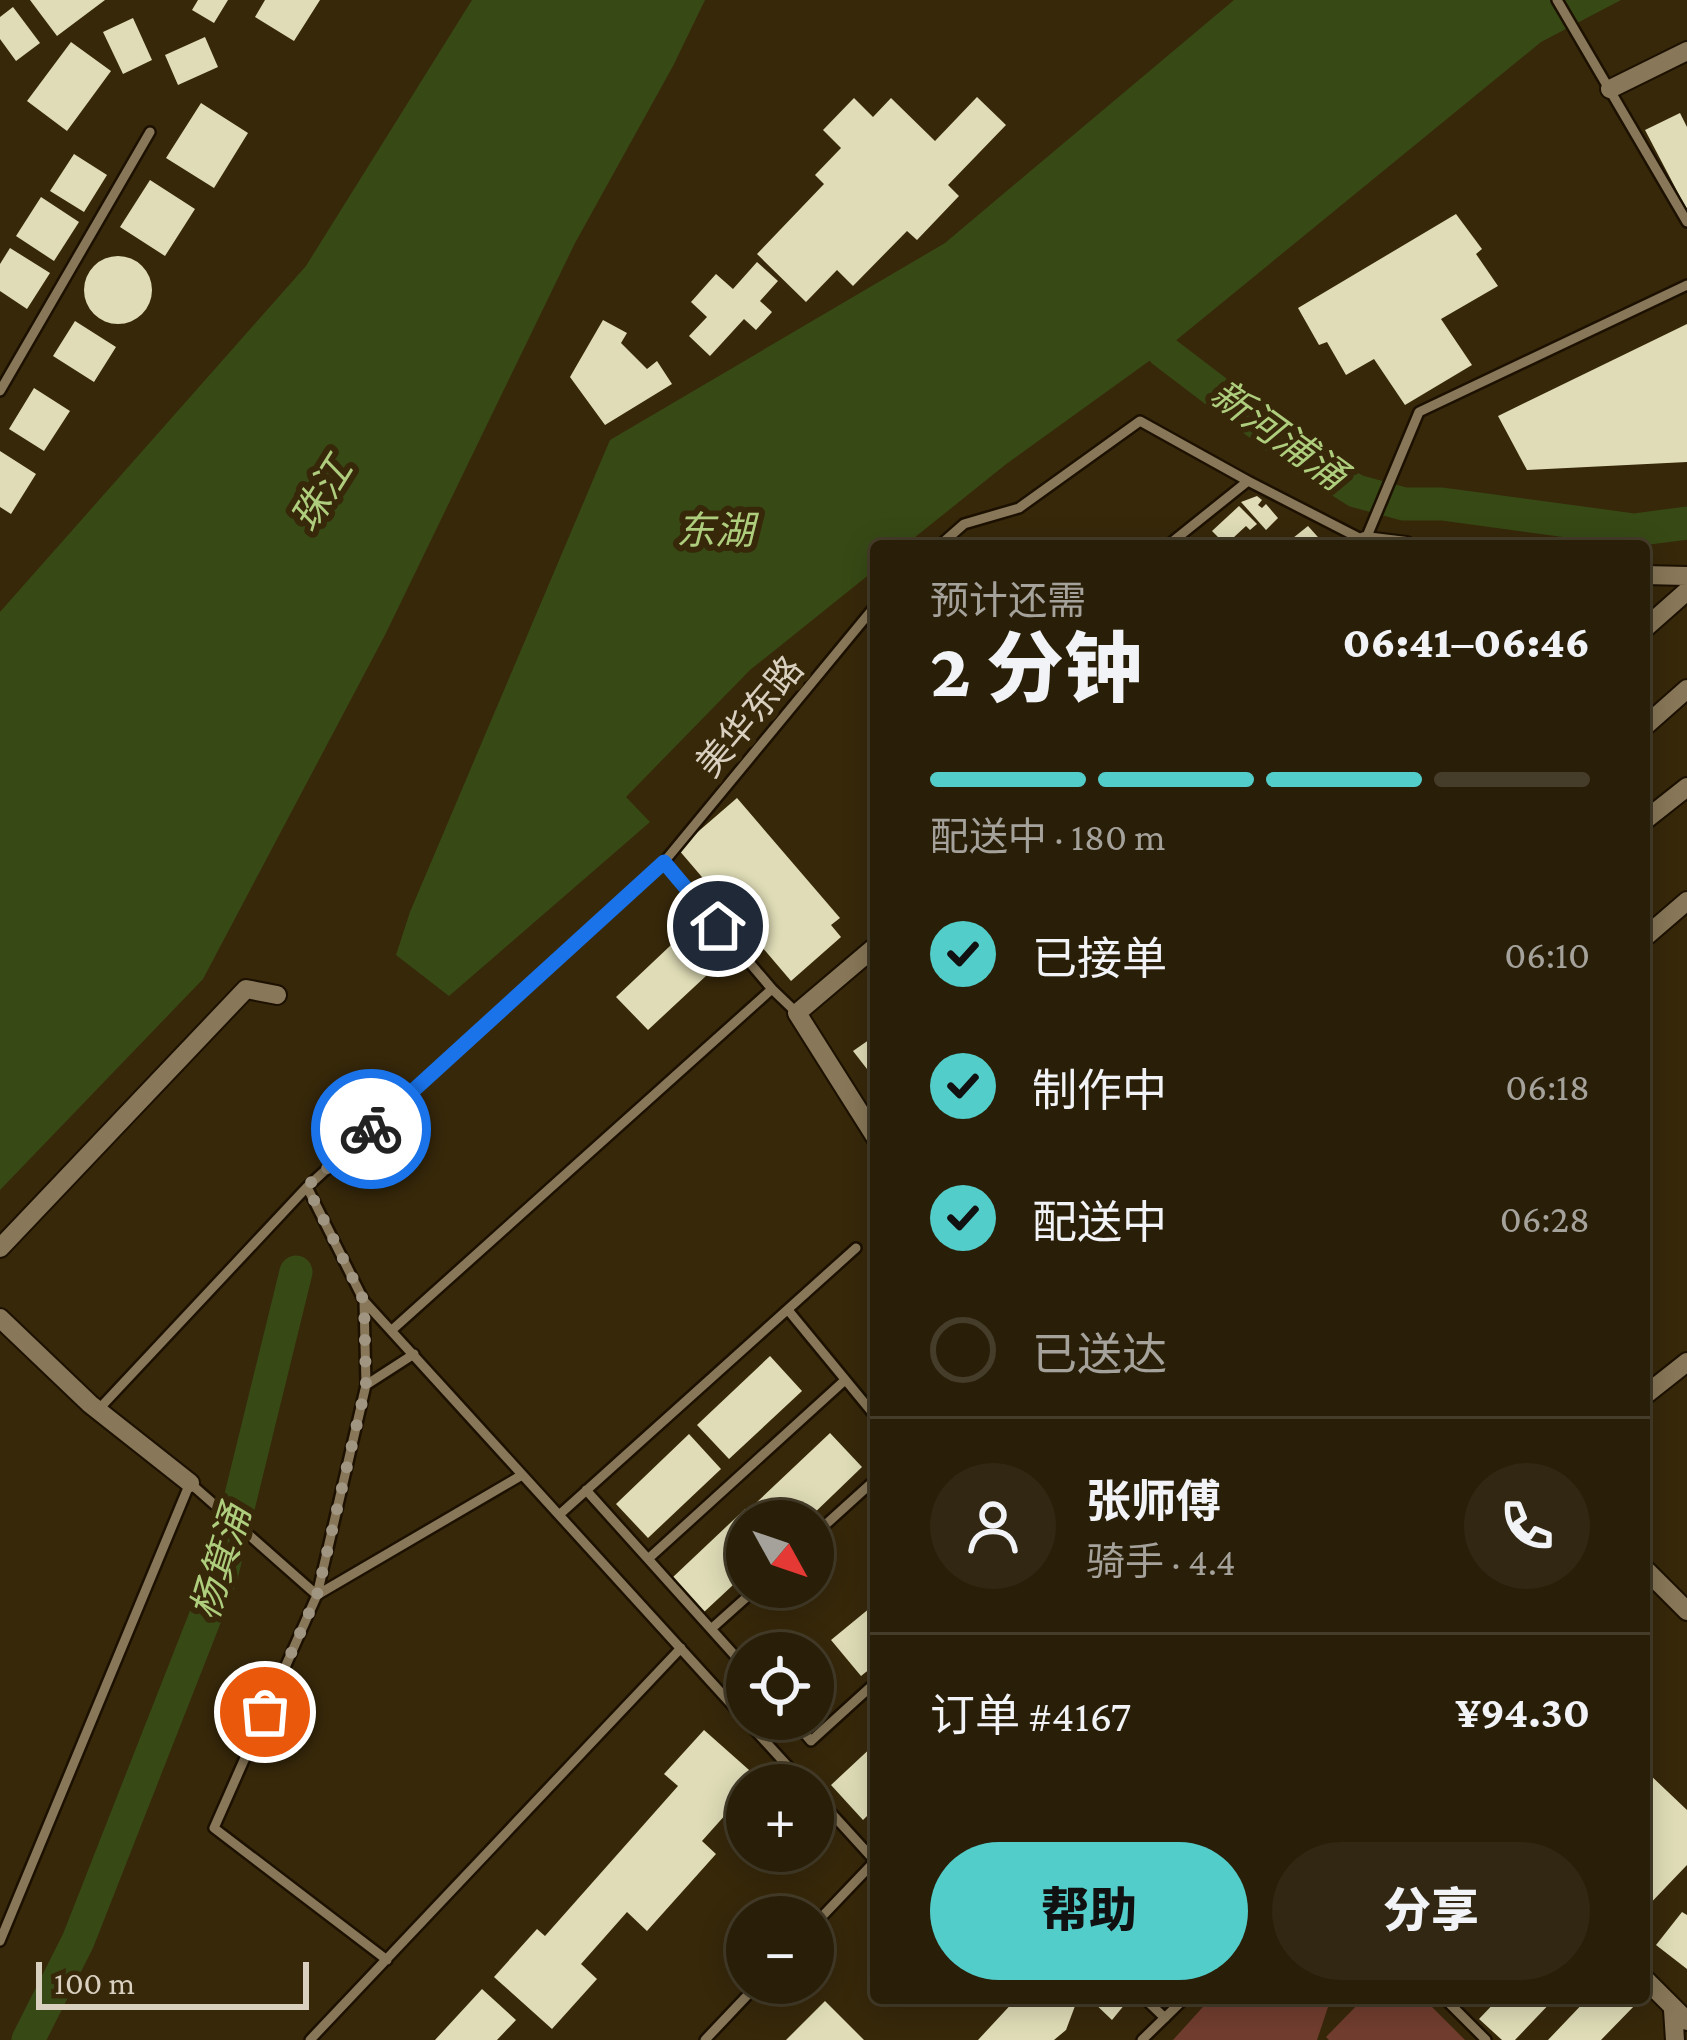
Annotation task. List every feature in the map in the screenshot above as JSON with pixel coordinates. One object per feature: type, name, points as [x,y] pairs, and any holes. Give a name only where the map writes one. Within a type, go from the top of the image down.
[{"type":"street","points":[[1610,89],[1687,50]]},
{"type":"street","points":[[1650,575],[1687,576]]},
{"type":"street","points":[[1650,624],[1687,592]]},
{"type":"street","points":[[1650,722],[1687,689]]},
{"type":"street","points":[[1650,816],[1687,787]]},
{"type":"street","points":[[1650,933],[1687,901]]},
{"type":"street","points":[[870,951],[797,1012],[870,1128]]},
{"type":"street","points":[[0,1248],[246,989],[278,995]]},
{"type":"street","points":[[0,1318],[98,1410],[190,1483]]},
{"type":"street","points":[[1650,1391],[1687,1362]]},
{"type":"street","points":[[1650,1574],[1687,1611]]},
{"type":"street","points":[[1650,1984],[1680,2016],[1687,2032]]},
{"type":"street","points":[[1676,2040],[1680,2016]]},
{"type":"lane","points":[[1557,0],[1687,222]]},
{"type":"lane","points":[[0,391],[150,132]]},
{"type":"lane","points":[[1364,540],[1419,412],[1687,286]]},
{"type":"lane","points":[[946,540],[964,524],[1019,508],[1140,421],[1355,540]]},
{"type":"lane","points":[[1174,540],[1248,481]]},
{"type":"lane","name":"美华东路","points":[[98,1410],[307,1186],[664,862],[870,612]]},
{"type":"lane","points":[[664,862],[797,1012]]},
{"type":"lane","points":[[392,1330],[772,989]]},
{"type":"lane","points":[[307,1186],[364,1301],[787,1764]]},
{"type":"lane","points":[[559,1515],[856,1248]]},
{"type":"lane","points":[[364,1301],[366,1385],[317,1595],[214,1828],[387,1960]]},
{"type":"lane","points":[[788,1310],[870,1411]]},
{"type":"lane","points":[[366,1385],[414,1354]]},
{"type":"lane","points":[[648,1559],[844,1381]]},
{"type":"lane","points":[[317,1595],[522,1475]]},
{"type":"lane","points":[[0,1941],[190,1483],[317,1595]]},
{"type":"lane","points":[[834,1517],[870,1484]]},
{"type":"lane","points":[[586,1490],[726,1646]]},
{"type":"lane","points":[[711,1629],[734,1608]]},
{"type":"lane","points":[[310,2040],[681,1648]]},
{"type":"lane","points":[[834,1720],[870,1687]]},
{"type":"lane","points":[[834,1816],[870,1855]]},
{"type":"lane","points":[[834,1904],[870,1865]]},
{"type":"lane","points":[[705,2040],[739,2004]]},
{"type":"lane","points":[[1150,2004],[1165,2018]]},
{"type":"lane","points":[[1142,2040],[1179,2004]]},
{"type":"lane","points":[[1450,2004],[1486,2040]]},
{"type":"shaded area","points":[[1206,2004],[1329,2004],[1317,2040],[1173,2040]]},
{"type":"shaded area","points":[[1358,2004],[1429,2004],[1465,2040],[1329,2040],[1326,2037]]},
{"type":"water","name":"珠江","points":[[472,0],[705,0],[575,243],[385,635],[203,979],[0,1190],[0,612],[306,266]]},
{"type":"water","name":"东湖","points":[[1234,0],[1621,0],[1541,42],[1163,351],[1005,465],[911,540],[870,540],[870,574],[750,670],[626,797],[650,822],[449,996],[396,955],[610,440],[945,243]]},
{"type":"building","points":[[30,0],[105,0],[57,36]]},
{"type":"building","points":[[198,0],[228,0],[214,23],[192,10]]},
{"type":"building","points":[[265,0],[320,0],[294,41],[255,17]]},
{"type":"building","points":[[13,7],[40,43],[16,61],[0,39],[0,17]]},
{"type":"building","points":[[133,18],[152,60],[123,74],[103,32]]},
{"type":"building","points":[[205,37],[218,67],[178,85],[165,55]]},
{"type":"building","points":[[71,42],[111,71],[67,131],[27,101]]},
{"type":"building","points":[[977,97],[1006,125],[948,185],[959,196],[917,240],[907,231],[853,286],[837,270],[806,302],[757,254],[824,184],[815,175],[841,148],[823,130],[854,98],[873,117],[891,98],[935,141]]},
{"type":"building","points":[[201,103],[248,133],[214,188],[166,158]]},
{"type":"building","points":[[1680,113],[1687,127],[1687,210],[1645,130]]},
{"type":"building","points":[[74,154],[107,175],[84,212],[50,191]]},
{"type":"building","points":[[150,180],[195,209],[165,256],[120,227]]},
{"type":"building","points":[[41,197],[79,222],[54,261],[16,236]]},
{"type":"building","points":[[1456,214],[1482,249],[1476,254],[1498,286],[1441,319],[1472,365],[1405,405],[1374,359],[1346,375],[1327,342],[1319,345],[1298,308]]},
{"type":"building","points":[[10,248],[50,273],[27,309],[0,291],[0,264]]},
{"type":"building","points":[[118,256],[142,266],[152,290],[142,314],[118,324],[94,314],[84,290],[94,266]]},
{"type":"building","points":[[757,262],[778,281],[760,301],[772,312],[756,330],[744,319],[710,356],[689,336],[707,317],[691,302],[716,274],[733,289]]},
{"type":"building","points":[[603,320],[627,333],[621,343],[647,369],[657,361],[672,384],[605,425],[570,377]]},
{"type":"building","points":[[75,321],[116,347],[94,382],[53,356]]},
{"type":"building","points":[[1687,324],[1687,462],[1527,470],[1498,416]]},
{"type":"building","points":[[34,388],[70,411],[44,451],[9,429]]},
{"type":"building","points":[[0,451],[36,474],[11,514],[0,507]]},
{"type":"building","points":[[1257,496],[1262,500],[1258,505],[1266,504],[1278,518],[1266,530],[1241,502]]},
{"type":"building","points":[[1239,506],[1257,524],[1250,530],[1246,526],[1235,540],[1221,540],[1212,531]]},
{"type":"building","points":[[1308,526],[1321,540],[1290,540]]},
{"type":"building","points":[[737,798],[840,918],[831,925],[841,937],[791,981],[678,849]]},
{"type":"building","points":[[689,928],[721,962],[648,1030],[616,997]]},
{"type":"building","points":[[870,1039],[870,1067],[867,1069],[853,1051]]},
{"type":"building","points":[[770,1356],[802,1391],[729,1459],[697,1425]]},
{"type":"building","points":[[830,1433],[862,1467],[828,1500],[759,1500]]},
{"type":"building","points":[[689,1434],[721,1469],[648,1538],[616,1504]]},
{"type":"building","points":[[726,1527],[726,1592],[704,1612],[672,1578]]},
{"type":"building","points":[[870,1608],[870,1669],[861,1676],[834,1638]]},
{"type":"building","points":[[704,1730],[742,1764],[726,1764],[726,1814],[702,1841],[716,1854],[647,1931],[627,1912],[581,1964],[597,1979],[552,2029],[494,1977],[537,1929],[545,1936],[678,1786],[664,1774]]},
{"type":"building","points":[[870,1749],[870,1813],[863,1820],[834,1788],[834,1782]]},
{"type":"building","points":[[1650,1775],[1687,1810],[1687,1865],[1650,1904]]},
{"type":"building","points":[[1682,1912],[1687,1915],[1687,1969],[1656,1945]]},
{"type":"building","points":[[482,1989],[516,2020],[497,2040],[435,2040]]},
{"type":"building","points":[[822,2004],[828,2004],[864,2040],[786,2040]]},
{"type":"building","points":[[1011,2004],[1076,2004],[1066,2030],[1054,2040],[978,2040]]},
{"type":"building","points":[[1095,2004],[1125,2004],[1112,2020]]},
{"type":"building","points":[[1493,2004],[1549,2004],[1515,2040],[1502,2040],[1479,2019]]},
{"type":"building","points":[[1582,2004],[1636,2004],[1601,2040],[1548,2040]]},
{"type":"waterway","name":"新河浦涌","points":[[1163,351],[1301,456],[1356,491],[1404,504],[1442,504],[1634,530],[1687,523]]},
{"type":"waterway","name":"杨箕涌","points":[[28,2040],[78,1941],[221,1577],[296,1272]]},
{"type":"way so far","points":[[265,1712],[317,1595],[366,1385],[364,1301],[307,1186],[371,1129]]},
{"type":"route","points":[[371,1129],[664,862],[718,926]]}]
